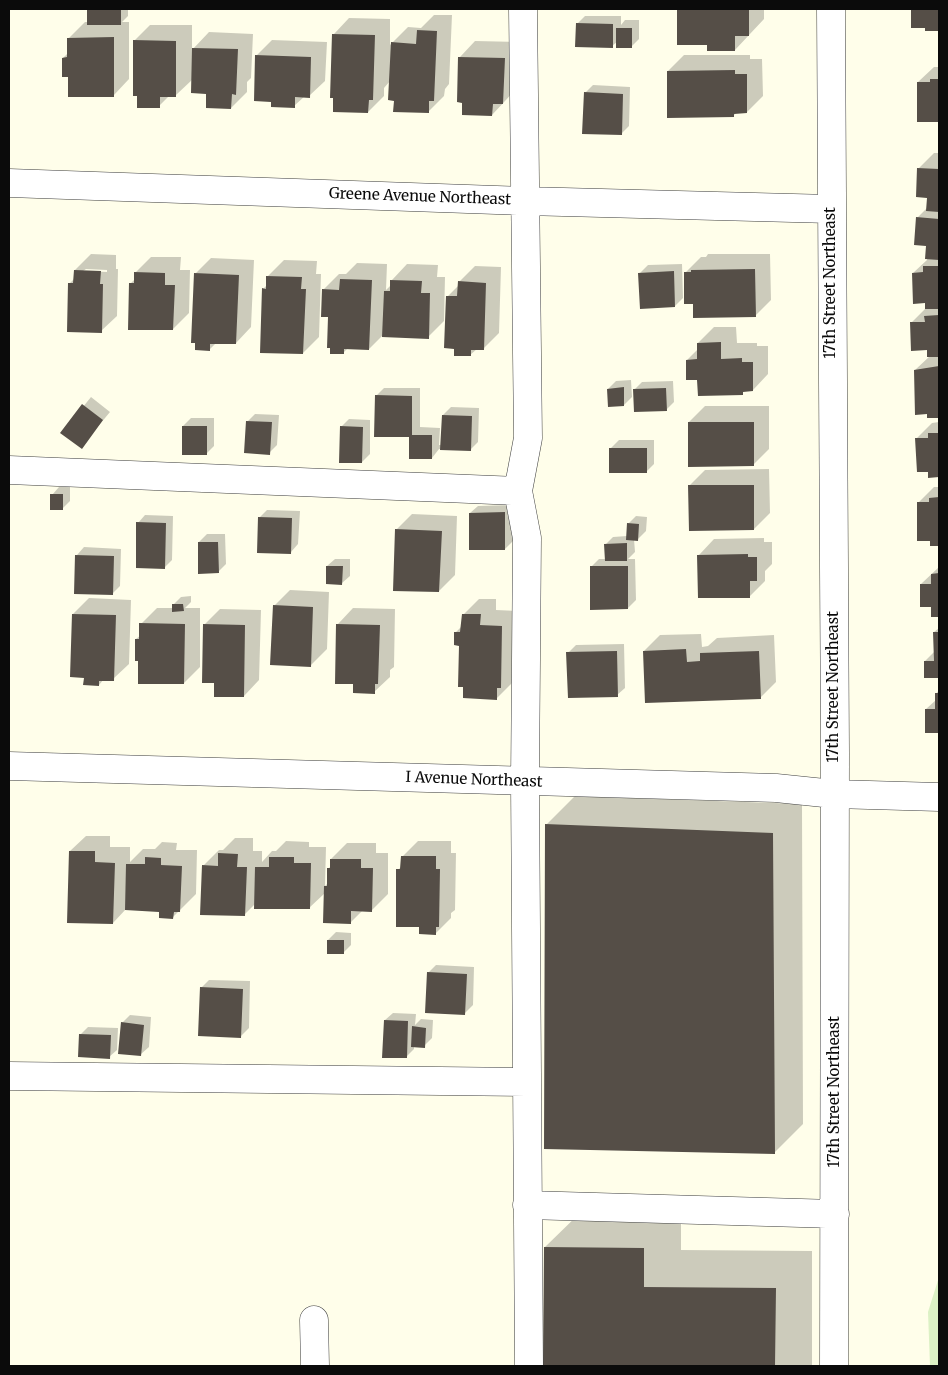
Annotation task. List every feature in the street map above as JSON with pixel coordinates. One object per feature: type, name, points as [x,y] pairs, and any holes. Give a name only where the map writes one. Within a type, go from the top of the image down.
[{"type":"street","points":[[523,9],[528,438],[518,490],[527,538],[525,782],[528,1366]]},
{"type":"street","name":"17th Street Northeast","points":[[831,9],[834,1366]]},
{"type":"street","name":"Greene Avenue Northeast","points":[[9,183],[525,201],[831,209]]},
{"type":"street","points":[[9,470],[518,490]]},
{"type":"street","name":"I Avenue Northeast","points":[[9,766],[776,788],[834,794],[939,797]]},
{"type":"street","points":[[9,1076],[526,1082]]},
{"type":"street","points":[[527,1205],[835,1214]]},
{"type":"street","points":[[314,1320],[314,1366]]},
{"type":"green space","points":[[939,1277],[939,1366],[930,1366],[928,1312]]},
{"type":"building","points":[[87,9],[121,9],[121,25],[87,25]]},
{"type":"building","points":[[677,9],[749,9],[749,36],[735,36],[735,51],[707,51],[707,45],[677,45]]},
{"type":"building","points":[[911,9],[939,9],[939,31],[911,28]]},
{"type":"building","points":[[576,23],[613,24],[613,48],[575,47]]},
{"type":"building","points":[[616,28],[632,28],[632,48],[616,48]]},
{"type":"building","points":[[417,30],[437,31],[434,101],[429,101],[429,113],[393,112],[394,101],[388,100],[391,42],[416,44]]},
{"type":"building","points":[[332,34],[375,35],[373,100],[369,100],[368,113],[333,112],[333,98],[330,98]]},
{"type":"building","points":[[114,37],[114,97],[68,97],[68,77],[62,77],[62,58],[67,57],[67,38]]},
{"type":"building","points":[[133,40],[176,41],[176,97],[160,97],[160,108],[137,108],[137,96],[133,96]]},
{"type":"building","points":[[192,48],[238,49],[236,95],[232,94],[231,109],[206,108],[206,94],[191,93]]},
{"type":"building","points":[[255,55],[311,57],[310,98],[295,97],[295,108],[271,107],[271,102],[254,101]]},
{"type":"building","points":[[458,57],[505,58],[503,104],[493,104],[492,116],[462,115],[462,103],[457,102]]},
{"type":"building","points":[[735,70],[735,74],[747,74],[747,113],[734,114],[734,117],[667,118],[667,71]]},
{"type":"building","points":[[930,79],[939,79],[939,122],[917,122],[917,82],[930,82]]},
{"type":"building","points":[[584,92],[623,94],[622,135],[582,134]]},
{"type":"building","points":[[917,168],[939,169],[939,212],[926,211],[927,198],[916,197]]},
{"type":"building","points":[[916,217],[939,219],[939,260],[925,259],[926,246],[914,245]]},
{"type":"building","points":[[923,266],[939,266],[939,309],[925,309],[925,303],[913,304],[912,273],[923,272]]},
{"type":"building","points":[[755,269],[756,317],[693,318],[693,304],[684,304],[684,272],[691,272],[691,270]]},
{"type":"building","points":[[74,270],[101,271],[100,284],[103,284],[102,333],[67,332],[68,283],[73,283]]},
{"type":"building","points":[[674,271],[675,307],[640,309],[638,273]]},
{"type":"building","points":[[134,272],[165,273],[165,285],[175,285],[173,330],[128,330],[129,283],[134,283]]},
{"type":"building","points":[[194,273],[239,275],[236,344],[210,344],[210,351],[195,350],[195,343],[191,343]]},
{"type":"building","points":[[266,276],[302,277],[301,289],[306,289],[303,354],[260,353],[262,288],[266,289]]},
{"type":"building","points":[[340,279],[372,280],[369,350],[344,349],[344,354],[330,354],[330,348],[327,348],[328,317],[321,317],[322,289],[339,290]]},
{"type":"building","points":[[390,280],[422,281],[421,293],[430,293],[429,339],[382,337],[384,291],[390,291]]},
{"type":"building","points":[[458,281],[486,283],[484,350],[471,350],[471,356],[454,356],[454,349],[444,348],[446,296],[457,296]]},
{"type":"building","points":[[939,315],[939,357],[927,357],[927,350],[911,351],[910,322],[925,322],[924,316]]},
{"type":"building","points":[[721,342],[721,359],[742,358],[742,362],[753,362],[753,391],[743,392],[743,395],[698,396],[697,380],[686,380],[686,360],[697,359],[697,343]]},
{"type":"building","points":[[939,366],[939,418],[927,418],[927,414],[915,415],[914,370]]},
{"type":"building","points":[[624,387],[624,406],[608,407],[607,389]]},
{"type":"building","points":[[666,388],[667,411],[634,412],[633,389]]},
{"type":"building","points":[[375,395],[412,396],[412,435],[432,435],[432,459],[409,459],[409,437],[374,437]]},
{"type":"building","points":[[82,404],[103,420],[82,449],[60,433]]},
{"type":"building","points":[[442,415],[472,416],[471,451],[440,450]]},
{"type":"building","points":[[246,421],[272,422],[270,455],[244,453]]},
{"type":"building","points":[[688,422],[754,422],[754,466],[688,467]]},
{"type":"building","points":[[182,426],[207,426],[207,455],[182,455]]},
{"type":"building","points":[[340,426],[363,427],[362,463],[339,463]]},
{"type":"building","points":[[928,433],[939,433],[939,477],[928,478],[928,472],[917,472],[915,438],[928,438]]},
{"type":"building","points":[[609,448],[647,448],[647,473],[609,473]]},
{"type":"building","points":[[688,485],[754,485],[754,530],[689,531]]},
{"type":"building","points":[[50,494],[63,494],[63,510],[50,510]]},
{"type":"building","points":[[939,497],[939,546],[930,546],[930,541],[917,541],[917,502],[929,502],[929,498]]},
{"type":"building","points":[[505,512],[505,550],[469,550],[469,513]]},
{"type":"building","points":[[258,517],[292,518],[291,554],[257,553]]},
{"type":"building","points":[[136,522],[166,523],[165,569],[136,568]]},
{"type":"building","points":[[627,523],[639,524],[638,541],[626,540]]},
{"type":"building","points":[[395,529],[442,531],[439,592],[393,591]]},
{"type":"building","points":[[198,542],[218,542],[219,573],[198,574]]},
{"type":"building","points":[[627,543],[627,561],[605,561],[604,544]]},
{"type":"building","points":[[748,554],[748,557],[757,557],[757,581],[750,581],[750,598],[698,598],[697,555]]},
{"type":"building","points":[[75,555],[114,556],[113,595],[74,594]]},
{"type":"building","points":[[326,566],[343,566],[342,585],[326,584]]},
{"type":"building","points":[[590,566],[628,566],[628,609],[590,610]]},
{"type":"building","points":[[939,573],[939,617],[931,617],[931,607],[920,607],[920,584],[931,584],[931,574]]},
{"type":"building","points":[[172,604],[183,604],[184,611],[172,612]]},
{"type":"building","points":[[273,605],[313,607],[311,667],[270,665]]},
{"type":"building","points":[[72,614],[116,615],[114,681],[99,681],[99,686],[83,685],[84,678],[70,677]]},
{"type":"building","points":[[462,614],[481,614],[480,625],[502,626],[501,688],[497,688],[497,700],[463,698],[463,687],[458,687],[459,646],[454,645],[454,632],[460,632]]},
{"type":"building","points":[[139,623],[185,624],[184,684],[138,684],[138,661],[135,661],[135,639],[139,639]]},
{"type":"building","points":[[203,624],[245,625],[244,697],[214,697],[214,683],[202,683]]},
{"type":"building","points":[[336,624],[380,625],[378,684],[375,684],[375,694],[353,693],[353,684],[335,684]]},
{"type":"building","points":[[933,632],[939,632],[939,678],[924,678],[924,661],[934,661]]},
{"type":"building","points":[[686,649],[687,662],[700,661],[700,653],[759,651],[761,699],[645,703],[643,651]]},
{"type":"building","points":[[617,651],[618,697],[568,698],[566,652]]},
{"type":"building","points":[[935,693],[939,693],[939,733],[925,733],[925,709],[935,709]]},
{"type":"building","points":[[545,824],[773,833],[775,1154],[544,1149]]},
{"type":"building","points":[[69,851],[95,851],[95,862],[115,863],[113,924],[67,923]]},
{"type":"building","points":[[218,853],[238,854],[237,867],[247,867],[245,916],[200,915],[202,865],[218,866]]},
{"type":"building","points":[[401,856],[436,856],[436,869],[440,869],[439,927],[436,927],[436,935],[419,934],[419,927],[396,927],[396,869],[400,869]]},
{"type":"building","points":[[145,857],[161,858],[161,865],[182,866],[180,912],[174,912],[173,919],[159,918],[159,912],[125,910],[126,864],[145,864]]},
{"type":"building","points":[[269,857],[294,857],[294,863],[311,863],[310,909],[254,909],[255,867],[269,867]]},
{"type":"building","points":[[330,859],[361,859],[361,868],[373,868],[372,912],[351,911],[351,924],[323,923],[324,886],[327,886],[327,868],[330,868]]},
{"type":"building","points":[[327,940],[344,940],[344,954],[327,954]]},
{"type":"building","points":[[427,972],[467,974],[465,1015],[425,1013]]},
{"type":"building","points":[[200,987],[243,989],[241,1038],[198,1036]]},
{"type":"building","points":[[384,1020],[408,1021],[407,1058],[382,1058]]},
{"type":"building","points":[[121,1022],[144,1025],[141,1056],[118,1054]]},
{"type":"building","points":[[412,1026],[426,1028],[425,1048],[411,1047]]},
{"type":"building","points":[[79,1034],[111,1035],[110,1059],[78,1057]]},
{"type":"building","points":[[544,1247],[644,1248],[644,1287],[776,1288],[775,1366],[543,1366]]}]
